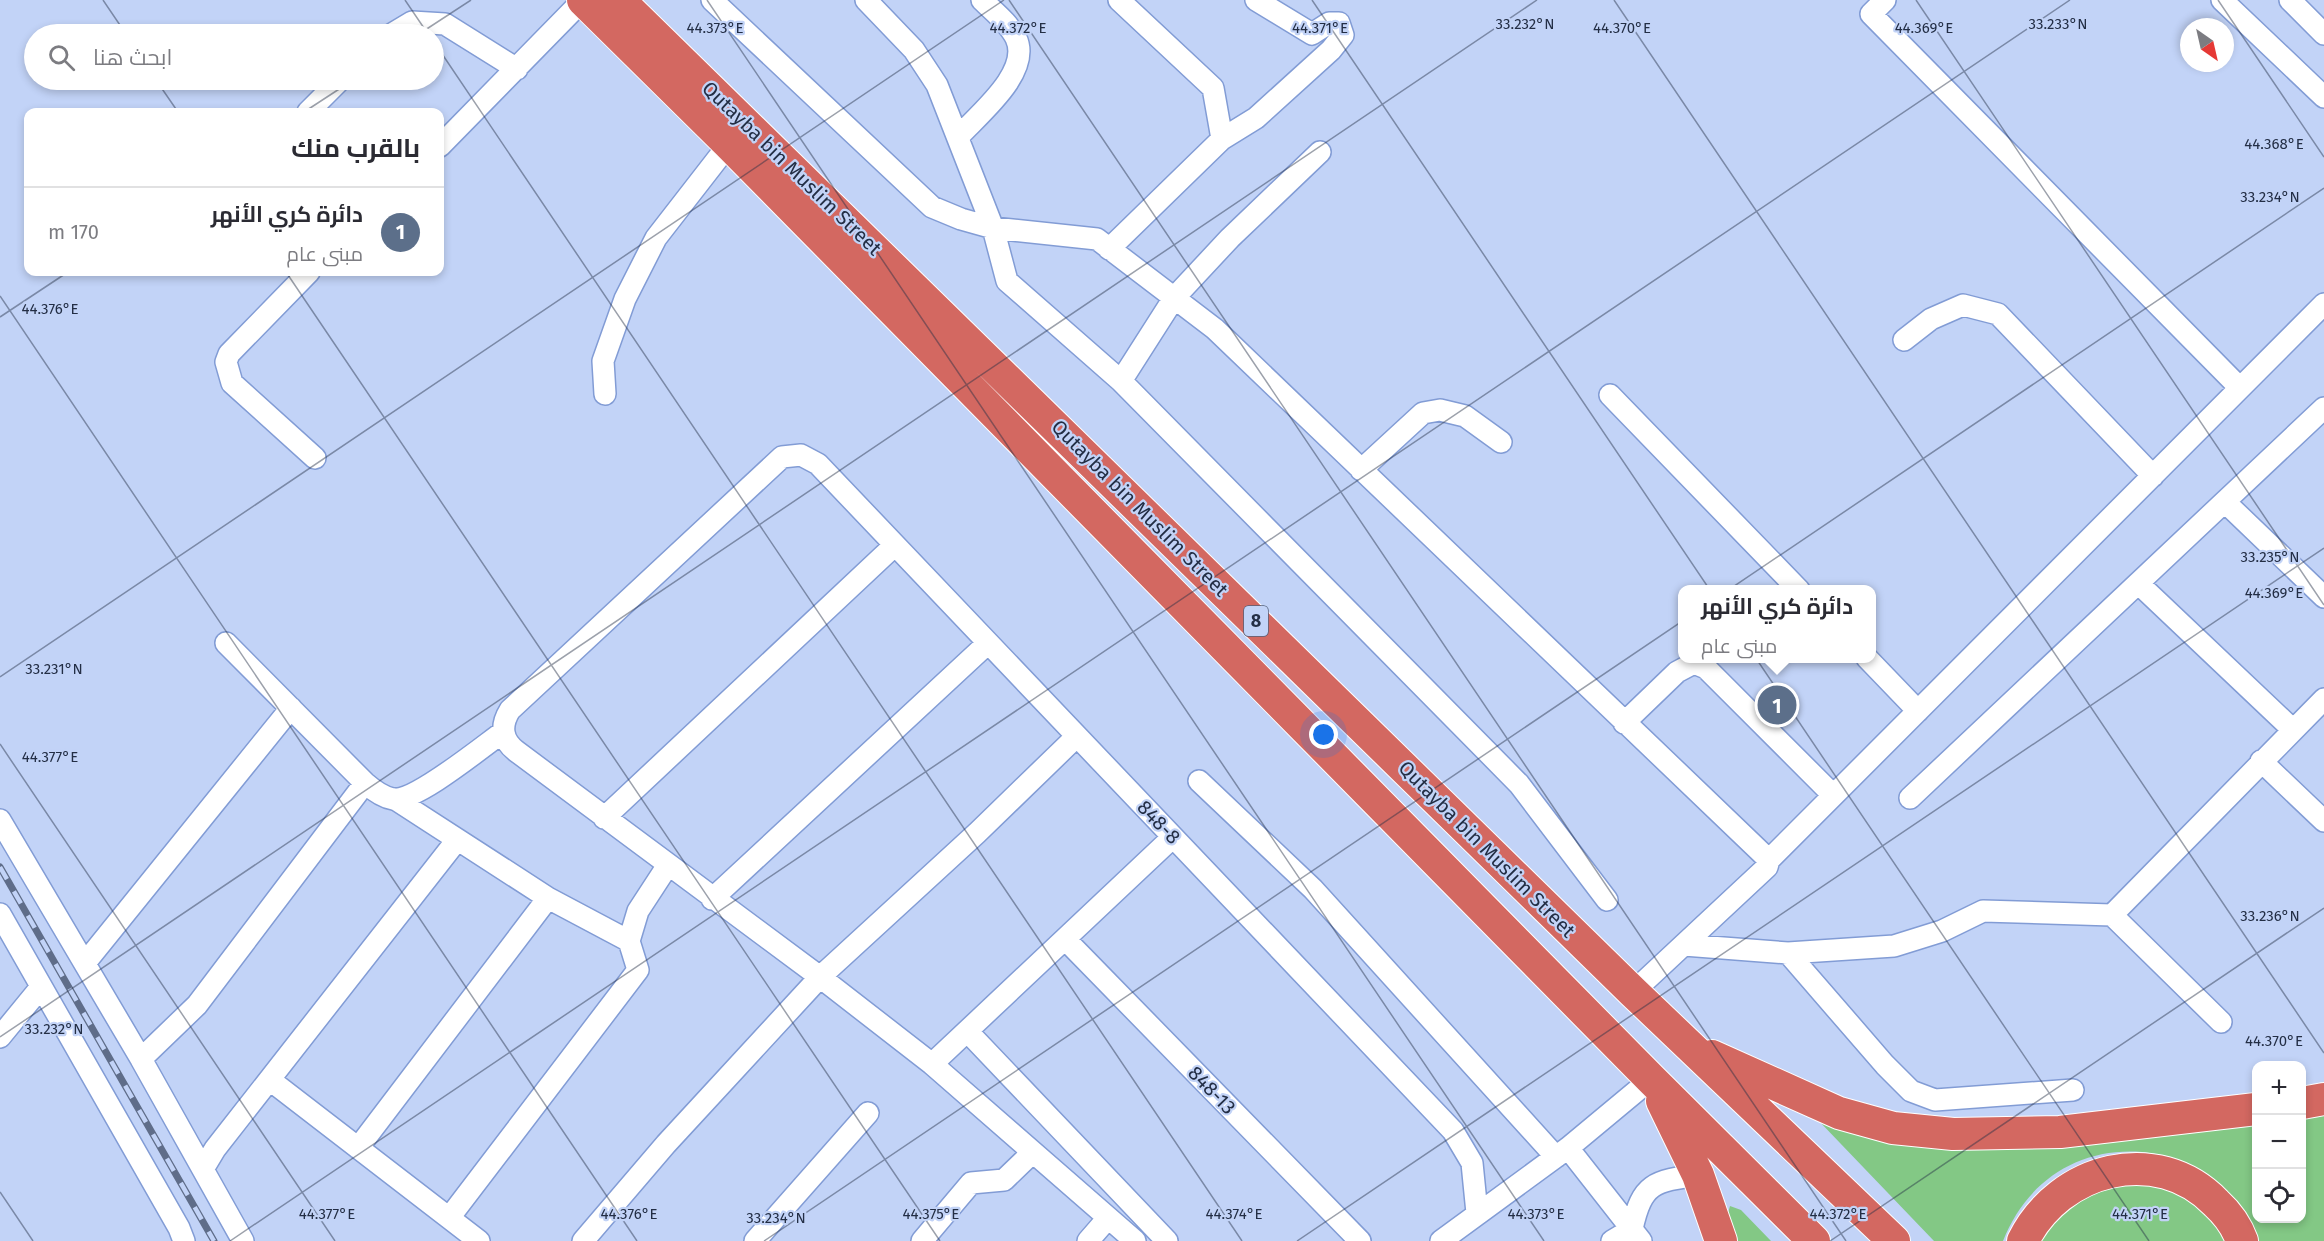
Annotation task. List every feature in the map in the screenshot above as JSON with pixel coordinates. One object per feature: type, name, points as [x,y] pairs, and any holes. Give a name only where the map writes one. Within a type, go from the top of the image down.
[{"type":"highway","name":"Qutayba bin Muslim Street","points":[[583,0],[729,144],[1651,1079],[1814,1241]]},
{"type":"highway","name":"Qutayba bin Muslim Street","points":[[619,0],[1633,992],[1894,1241]]},
{"type":"highway","points":[[1685,1042],[1722,1062],[1839,1113],[1903,1129],[1953,1134],[2060,1132],[2252,1109]]},
{"type":"highway","points":[[1651,1079],[1698,1175],[1721,1241]]},
{"type":"highway","points":[[2306,1102],[2324,1100]]},
{"type":"highway","points":[[2024,1241],[2034,1219],[2064,1192],[2116,1169],[2171,1173],[2203,1189],[2225,1211],[2242,1241]]},
{"type":"street","points":[[444,142],[583,0]]},
{"type":"street","points":[[711,0],[932,207],[961,219],[993,228],[1097,239],[1215,329],[1769,860]]},
{"type":"street","points":[[866,0],[920,59],[937,85],[993,228],[1007,281],[1121,381],[1519,784],[1607,900]]},
{"type":"street","points":[[957,137],[1012,77],[1019,59],[1019,50],[1013,32],[981,0]]},
{"type":"street","points":[[1119,0],[1213,88],[1222,139]]},
{"type":"street","points":[[1109,249],[1222,139],[1256,118],[1331,50],[1343,35],[1339,23],[1329,23],[1312,34],[1256,0]]},
{"type":"street","points":[[1885,0],[1871,14],[2240,388]]},
{"type":"street","points":[[2222,0],[2324,97]]},
{"type":"street","points":[[2290,0],[2324,34]]},
{"type":"street","points":[[409,24],[412,22],[445,24],[517,69]]},
{"type":"street","points":[[312,108],[330,90]]},
{"type":"street","points":[[604,394],[603,361],[625,299],[656,238],[729,144]]},
{"type":"street","points":[[1121,381],[1174,298],[1230,238],[1320,152]]},
{"type":"street","points":[[305,276],[229,354],[226,362],[232,383],[315,458]]},
{"type":"street","points":[[1633,992],[1767,867],[1769,860],[1833,795],[2324,304]]},
{"type":"street","points":[[1904,340],[1930,319],[1964,305],[1998,314],[2153,476]]},
{"type":"street","points":[[1610,395],[1794,585]]},
{"type":"street","points":[[1910,798],[2324,408]]},
{"type":"street","points":[[1361,470],[1423,413],[1440,410],[1465,416],[1501,442]]},
{"type":"street","name":"848-8","points":[[503,732],[510,710],[765,471],[782,457],[801,455],[818,464],[1461,1141],[1472,1163],[1477,1213]]},
{"type":"street","points":[[2225,502],[2324,597]]},
{"type":"street","points":[[604,818],[895,545]]},
{"type":"street","points":[[2139,584],[2292,729]]},
{"type":"street","points":[[226,643],[378,794],[394,799],[548,898],[629,941]]},
{"type":"street","points":[[712,899],[988,643]]},
{"type":"street","points":[[1624,723],[1677,672],[1694,663],[1706,668],[1833,795]]},
{"type":"street","points":[[1872,663],[1918,711]]},
{"type":"street","points":[[2112,915],[2292,729],[2324,699]]},
{"type":"street","points":[[85,963],[291,708]]},
{"type":"street","points":[[394,799],[416,794],[503,732],[516,752],[820,977],[932,1064],[1135,1241]]},
{"type":"street","points":[[583,1241],[666,1144],[820,977],[1077,736]]},
{"type":"street","points":[[2261,761],[2324,821]]},
{"type":"street","points":[[1199,781],[1312,889],[1637,1235]]},
{"type":"street","points":[[141,1059],[197,1005],[365,783]]},
{"type":"street","points":[[0,820],[141,1059],[243,1241]]},
{"type":"street","points":[[932,1064],[1173,837]]},
{"type":"street","points":[[203,1169],[215,1149],[457,840]]},
{"type":"street","points":[[449,1218],[638,970],[629,941],[638,911],[668,866]]},
{"type":"street","points":[[358,1148],[548,898]]},
{"type":"street","points":[[1684,945],[1788,952],[1894,946],[1942,931],[1983,912],[2112,915],[2221,1022]]},
{"type":"street","points":[[0,914],[184,1241]]},
{"type":"street","name":"848-13","points":[[1065,939],[1360,1241]]},
{"type":"street","points":[[1788,952],[1885,1065],[1911,1091],[1935,1100],[2073,1090]]},
{"type":"street","points":[[0,1037],[41,987]]},
{"type":"street","points":[[967,1031],[1167,1241]]},
{"type":"street","points":[[1442,1241],[1477,1213],[1562,1153],[1651,1079]]},
{"type":"street","points":[[270,1080],[479,1241]]},
{"type":"street","points":[[755,1241],[868,1113]]},
{"type":"street","points":[[922,1241],[971,1183],[1004,1180],[1033,1152]]},
{"type":"street","points":[[1637,1235],[1637,1204],[1644,1193],[1664,1180],[1698,1175]]},
{"type":"street","points":[[1088,1241],[1108,1218]]},
{"type":"street","points":[[1612,1241],[1637,1235]]},
{"type":"green space","points":[[2324,1107],[2324,1241],[2255,1241],[2215,1186],[2195,1167],[2181,1160],[2157,1154],[2119,1152],[2076,1162],[2057,1172],[2025,1202],[2003,1241],[1934,1241],[1817,1119],[2252,1119],[2252,1223],[2306,1223],[2306,1110]]},
{"type":"green space","points":[[2138,1177],[2178,1193],[2200,1207],[2218,1227],[2225,1241],[2030,1241],[2060,1203]]},
{"type":"green space","points":[[1730,1206],[1741,1210],[1771,1241],[1735,1241],[1728,1213]]},
{"type":"railway","points":[[0,867],[214,1241]]},
{"type":"place","name":"دائرة كري الأنهر","points":[[1777,705]]}]
